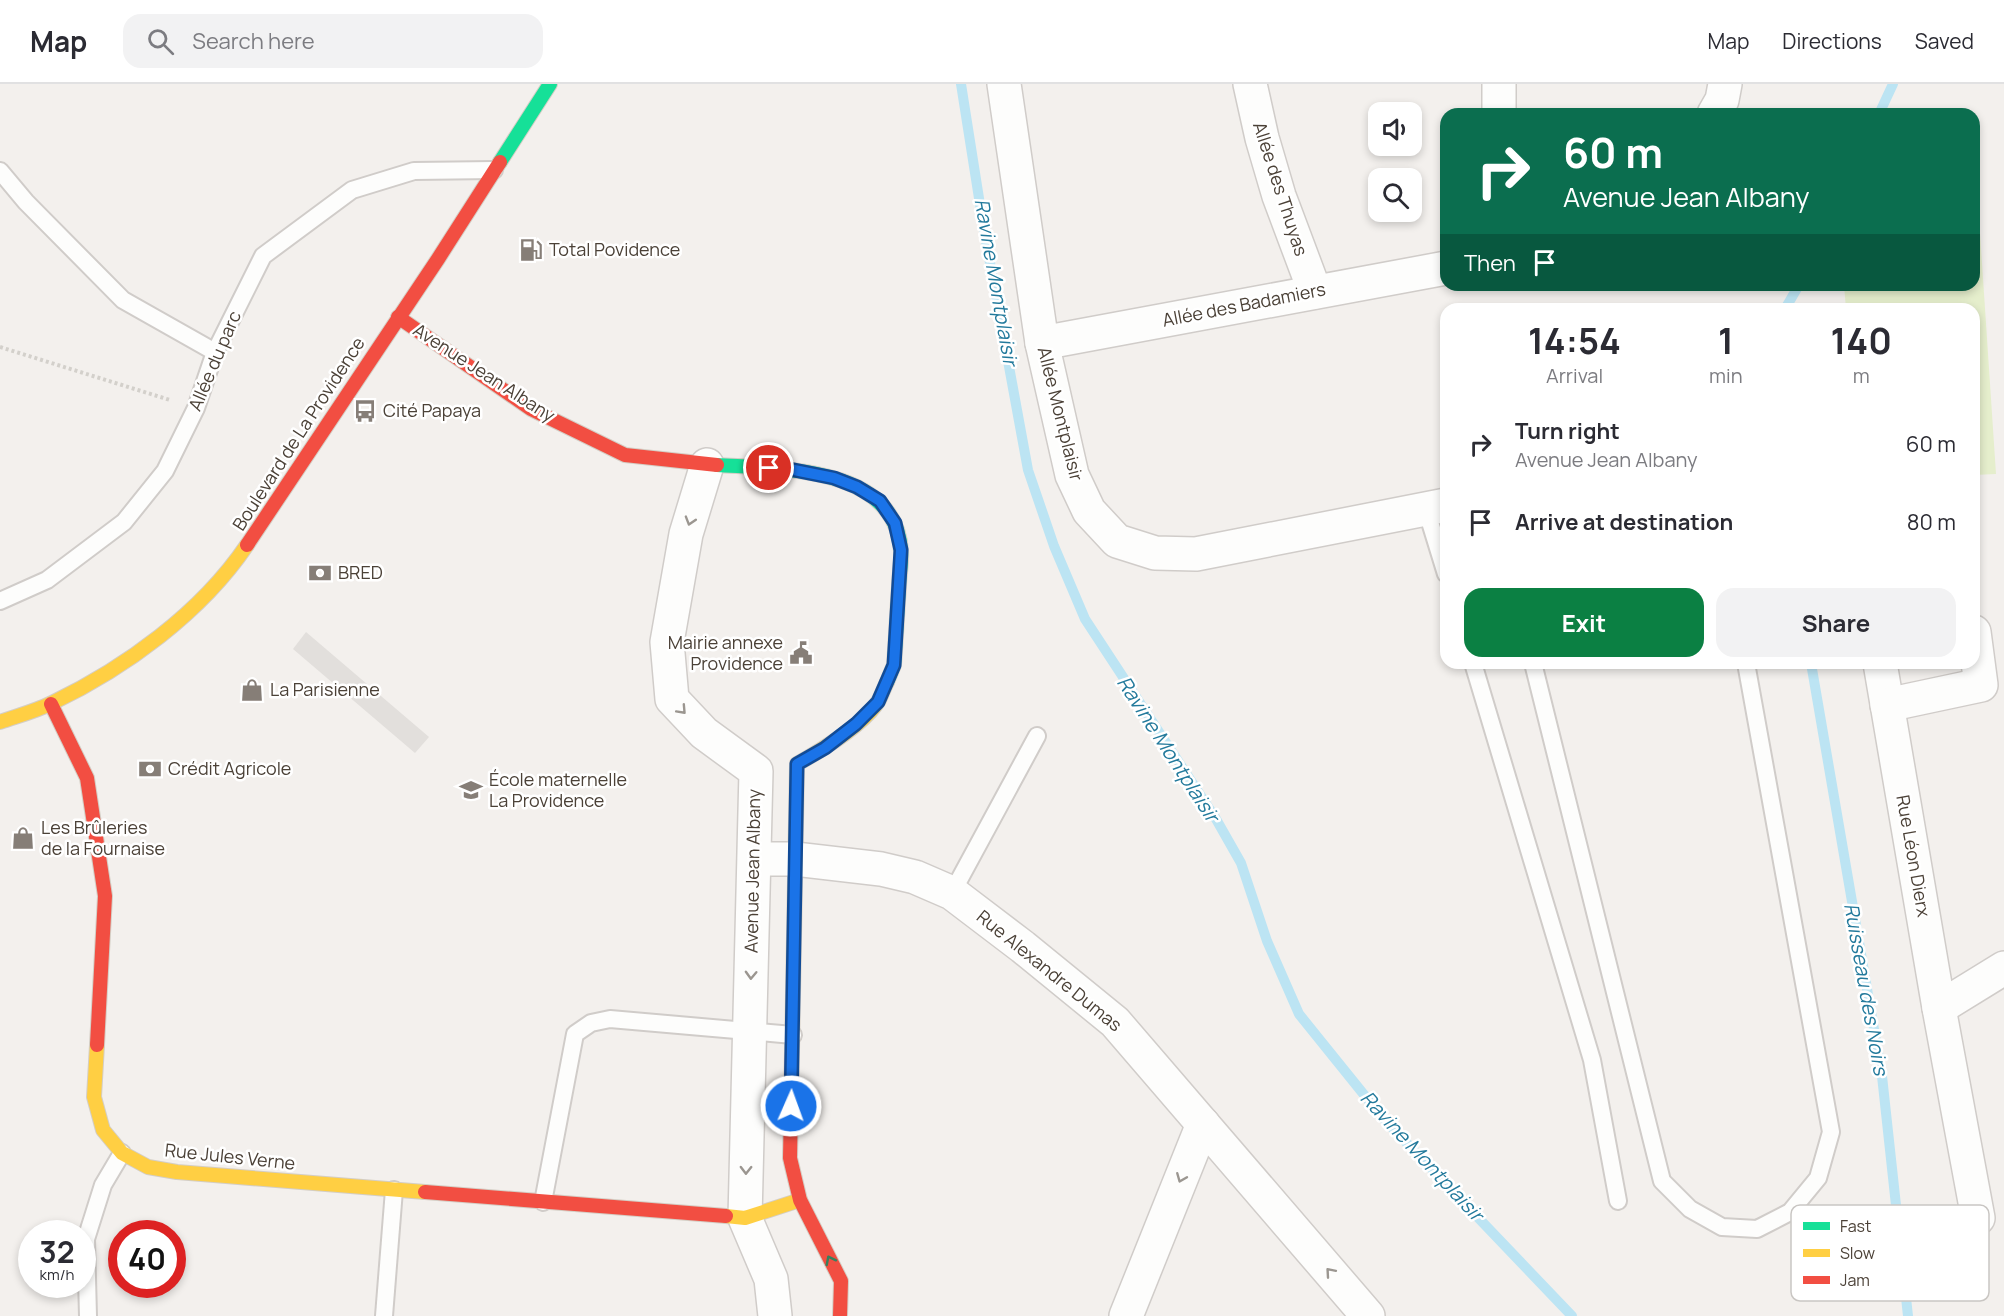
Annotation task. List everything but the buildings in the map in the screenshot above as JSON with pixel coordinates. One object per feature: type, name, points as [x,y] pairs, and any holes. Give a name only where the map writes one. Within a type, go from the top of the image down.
[{"type":"street","name":"Boulevard de La Providence","points":[[0,722],[51,704],[128,660],[200,603],[239,557],[438,259],[550,84]]},
{"type":"street","name":"Allée Montplaisir","points":[[1004,84],[1042,343],[1072,475],[1089,511],[1117,541],[1155,553],[1196,554],[1436,506]]},
{"type":"street","name":"Allée des Thuyas","points":[[1250,84],[1262,138],[1280,196],[1315,292]]},
{"type":"street","points":[[1499,84],[1499,108]]},
{"type":"street","points":[[1717,108],[1722,100],[1725,84]]},
{"type":"street","name":"Allée des Badamiers","points":[[1042,343],[1440,269]]},
{"type":"street","name":"Avenue Jean Albany","points":[[398,317],[531,408],[625,455],[707,465],[789,469],[834,478],[857,487],[880,501],[895,523],[901,550],[894,665],[878,702],[825,748],[797,764],[790,1158],[800,1200],[841,1281],[840,1316]]},
{"type":"street","name":"Avenue Jean Albany","points":[[707,465],[686,534],[667,642],[672,699],[704,733],[756,771],[745,1218],[771,1279],[776,1316]]},
{"type":"street","name":"Rue Léon Dierx","points":[[1881,669],[1976,1205]]},
{"type":"street","points":[[1887,705],[1981,685],[1979,669]]},
{"type":"street","name":"Rue Jules Verne","points":[[51,704],[87,778],[105,896],[94,1097],[103,1130],[122,1153],[148,1167],[177,1172],[745,1218],[800,1200]]},
{"type":"street","name":"Rue Alexandre Dumas","points":[[754,859],[795,859],[881,868],[915,877],[952,893],[1115,1022],[1368,1316]]},
{"type":"street","points":[[1939,1008],[2004,968]]},
{"type":"street","points":[[1126,1316],[1203,1124]]},
{"type":"lane","name":"Allée du parc","points":[[0,601],[46,580],[124,522],[165,471],[196,408],[215,352],[263,256],[352,190],[414,171],[494,170]]},
{"type":"lane","points":[[0,171],[26,202],[123,300],[215,352]]},
{"type":"lane","points":[[1436,506],[1440,533]]},
{"type":"lane","points":[[1475,669],[1592,1060],[1618,1201]]},
{"type":"lane","points":[[1534,669],[1662,1181],[1690,1209],[1722,1227],[1757,1229],[1791,1211]]},
{"type":"lane","points":[[1747,669],[1831,1132],[1818,1178],[1796,1205]]},
{"type":"lane","points":[[952,893],[1037,736]]},
{"type":"lane","points":[[543,1202],[575,1034],[591,1023],[610,1019],[793,1035]]},
{"type":"lane","points":[[88,1316],[86,1239],[103,1185],[122,1153]]},
{"type":"lane","points":[[384,1316],[394,1190]]},
{"type":"path","points":[[0,347],[196,408]]},
{"type":"green space","points":[[1980,233],[1996,474],[1980,475],[1980,303],[1846,303],[1844,291],[1980,291]]},
{"type":"shaded area","points":[[306,632],[429,737],[415,753],[293,649]]},
{"type":"waterway","name":"Ravine Montplaisir","points":[[961,84],[984,230],[1028,470],[1054,546],[1085,619],[1216,819],[1241,863],[1267,941],[1299,1014],[1382,1117],[1572,1316]]},
{"type":"waterway","name":"Ruisseau des Noirs","points":[[1882,108],[1893,84]]},
{"type":"waterway","name":"Ruisseau des Noirs","points":[[1788,303],[1796,291]]},
{"type":"waterway","name":"Ruisseau des Noirs","points":[[1812,669],[1882,1076],[1896,1205]]},
{"type":"waterway","name":"Ruisseau des Noirs","points":[[1906,1301],[1908,1316]]},
{"type":"traffic: fast","points":[[500,162],[550,84]]},
{"type":"traffic: fast","points":[[717,465],[801,471],[830,477],[857,487],[879,502],[894,523],[901,551],[894,665],[887,682]]},
{"type":"traffic: slow","points":[[0,722],[52,703],[134,656],[184,616],[228,570],[247,545]]},
{"type":"traffic: slow","points":[[792,1051],[797,764],[842,736],[864,718],[879,700],[887,682]]},
{"type":"traffic: slow","points":[[97,1045],[94,1097],[103,1130],[122,1153],[148,1167],[177,1172],[425,1192]]},
{"type":"traffic: slow","points":[[726,1216],[745,1218],[800,1200]]},
{"type":"traffic: jam","points":[[247,545],[500,162]]},
{"type":"traffic: jam","points":[[398,317],[531,409],[625,455],[717,465]]},
{"type":"traffic: jam","points":[[51,704],[87,778],[105,896],[97,1045]]},
{"type":"traffic: jam","points":[[792,1051],[790,1158],[800,1200],[841,1281],[840,1316]]},
{"type":"traffic: jam","points":[[425,1192],[726,1216]]},
{"type":"place","name":"Total Povidence","points":[[531,250]]},
{"type":"place","name":"Cité Papaya","points":[[365,411]]},
{"type":"place","name":"BRED","points":[[320,573]]},
{"type":"place","name":"Mairie annexe Providence","points":[[801,653]]},
{"type":"place","name":"La Parisienne","points":[[252,690]]},
{"type":"place","name":"Crédit Agricole","points":[[150,769]]},
{"type":"place","name":"École maternelle La Providence","points":[[471,790]]},
{"type":"place","name":"Les Brûleries de la Fournaise","points":[[23,838]]},
{"type":"route","points":[[769,468],[789,469],[834,478],[857,487],[880,501],[895,523],[901,550],[894,665],[878,702],[856,724],[825,748],[797,764],[791,1106]]}]
